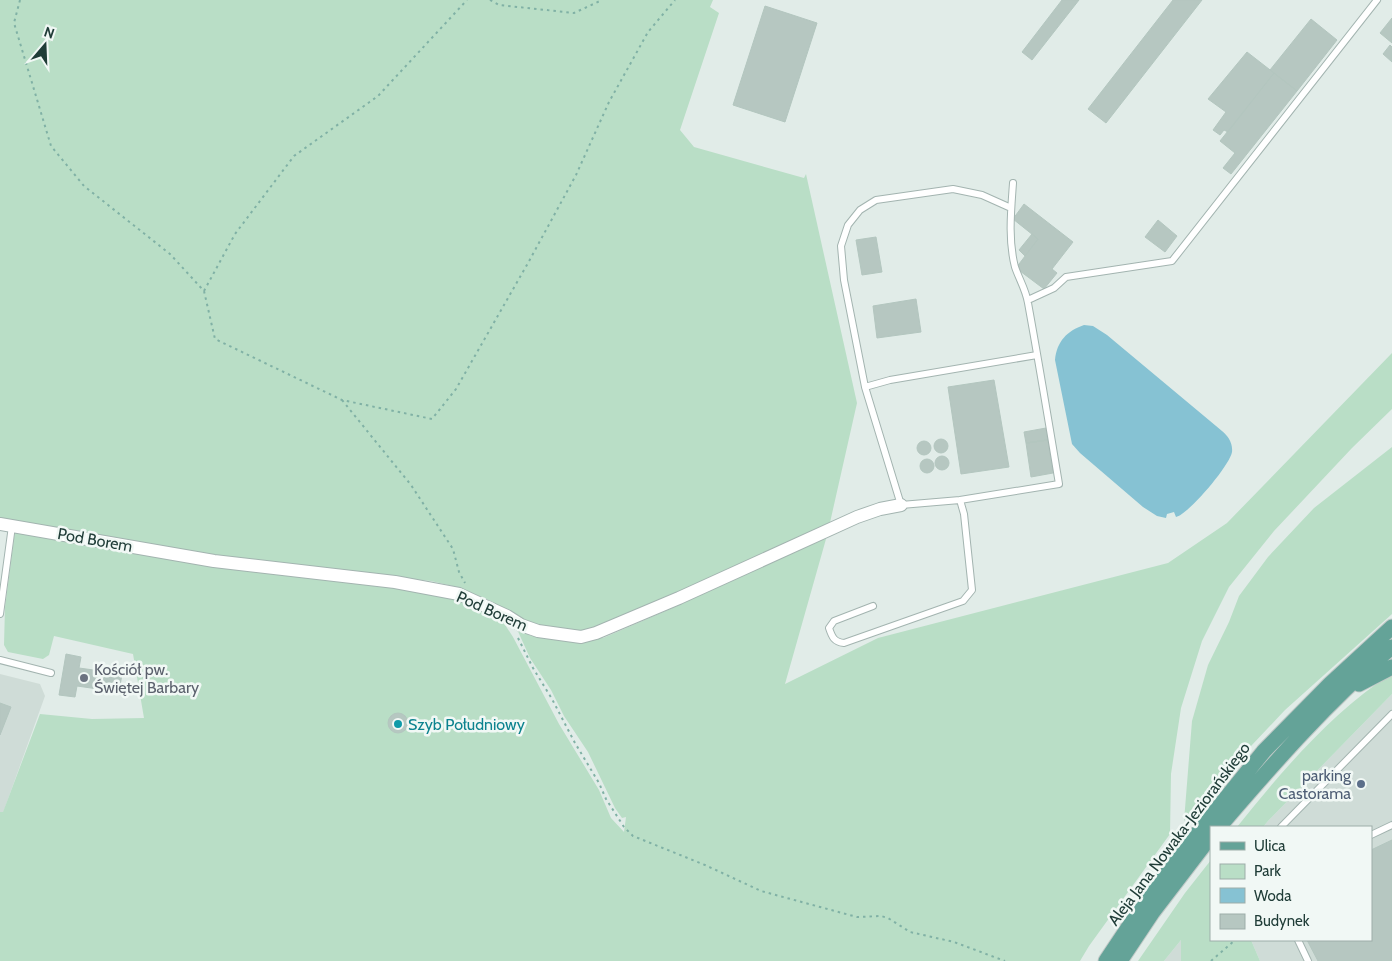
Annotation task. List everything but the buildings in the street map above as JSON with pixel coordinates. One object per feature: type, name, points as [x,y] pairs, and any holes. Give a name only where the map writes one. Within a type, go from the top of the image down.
[{"type":"main road","name":"Aleja Jana Nowaka-Jeziorańskiego","points":[[1106,961],[1150,895],[1264,751],[1330,684],[1392,627]]},
{"type":"main road","name":"Aleja Jana Nowaka-Jeziorańskiego","points":[[1219,826],[1282,754],[1340,694],[1392,647]]},
{"type":"main road","points":[[1340,694],[1392,667]]},
{"type":"main road","name":"Aleja Jana Nowaka-Jeziorańskiego","points":[[1120,961],[1152,913],[1210,837]]},
{"type":"street","name":"Pod Borem","points":[[6,525],[214,561],[395,582],[459,594],[538,632],[581,637],[596,633],[679,598],[857,516],[901,505]]},
{"type":"lane","points":[[1028,300],[1054,288],[1066,277],[1172,261],[1378,0]]},
{"type":"lane","points":[[1011,208],[982,195],[953,189],[876,200],[860,210],[848,226],[841,246],[844,280],[866,387],[901,505],[960,500],[1059,484],[1028,300],[1015,268],[1012,254],[1011,208],[1013,183]]},
{"type":"lane","points":[[866,387],[890,380],[1037,355]]},
{"type":"lane","points":[[873,606],[834,621],[829,628],[831,636],[837,642],[844,643],[963,601],[972,590],[964,514],[960,500]]},
{"type":"lane","points":[[0,614],[6,525]]},
{"type":"lane","points":[[0,660],[51,674]]},
{"type":"lane","points":[[1282,826],[1392,714]]},
{"type":"lane","points":[[1372,835],[1392,825]]},
{"type":"lane","points":[[1298,941],[1308,961]]},
{"type":"path","points":[[20,0],[14,22],[51,146],[84,186],[170,254],[204,292],[215,339],[342,400],[432,419],[456,389],[528,263],[576,175],[609,102],[648,32],[675,0]]},
{"type":"path","points":[[204,292],[235,234],[294,156],[378,96],[467,0]]},
{"type":"path","points":[[490,0],[499,5],[574,13],[602,0]]},
{"type":"path","points":[[342,400],[411,485],[454,549],[458,572],[477,602]]},
{"type":"path","points":[[517,635],[533,668],[552,698],[606,799],[624,827],[633,836],[714,869],[761,891],[857,918],[881,916],[888,918],[910,932],[954,942],[1005,961]]},
{"type":"path","points":[[1211,961],[1234,941]]},
{"type":"shaded area","points":[[0,674],[40,684],[45,696],[3,813],[0,812]]},
{"type":"shaded area","points":[[1392,694],[1392,961],[1260,961],[1251,941],[1372,941],[1372,826],[1264,826]]},
{"type":"shaded area","points":[[1181,940],[1181,961],[1164,961]]},
{"type":"green space","points":[[0,0],[713,0],[710,7],[719,13],[680,130],[694,147],[804,178],[806,174],[857,403],[829,527],[592,631],[570,632],[537,628],[491,601],[457,587],[431,581],[277,566],[0,518]]},
{"type":"green space","points":[[1392,353],[1392,409],[1352,448],[1274,531],[1229,587],[1202,641],[1181,708],[1171,774],[1170,834],[1080,961],[0,961],[0,812],[3,812],[40,714],[92,719],[144,718],[133,654],[54,636],[49,655],[43,659],[8,652],[4,645],[5,607],[15,531],[458,597],[500,617],[513,637],[559,724],[599,790],[611,818],[624,832],[626,817],[622,818],[615,808],[588,752],[564,716],[551,690],[530,658],[516,627],[531,636],[564,639],[603,638],[677,606],[817,540],[826,539],[785,684],[878,638],[1168,563],[1227,523]]},
{"type":"green space","points":[[1392,447],[1392,614],[1285,710],[1219,780],[1184,821],[1192,721],[1208,665],[1229,622],[1239,596],[1268,557],[1314,508]]},
{"type":"green space","points":[[1392,673],[1392,694],[1264,826],[1238,826],[1308,744],[1348,706]]},
{"type":"green space","points":[[1210,861],[1210,941],[1251,941],[1260,961],[1181,961],[1181,940],[1164,961],[1138,961],[1185,893]]},
{"type":"water","points":[[1084,325],[1093,326],[1107,335],[1222,431],[1230,440],[1232,452],[1230,458],[1217,477],[1199,499],[1176,517],[1174,512],[1167,514],[1166,518],[1157,516],[1143,507],[1072,444],[1055,360],[1058,347],[1064,338],[1073,330]]},
{"type":"place","name":"Kościół pw. Świętej Barbary","points":[[84,678]]},
{"type":"place","name":"Szyb Południowy","points":[[398,724]]},
{"type":"place","name":"parking Castorama","points":[[1361,784]]}]
